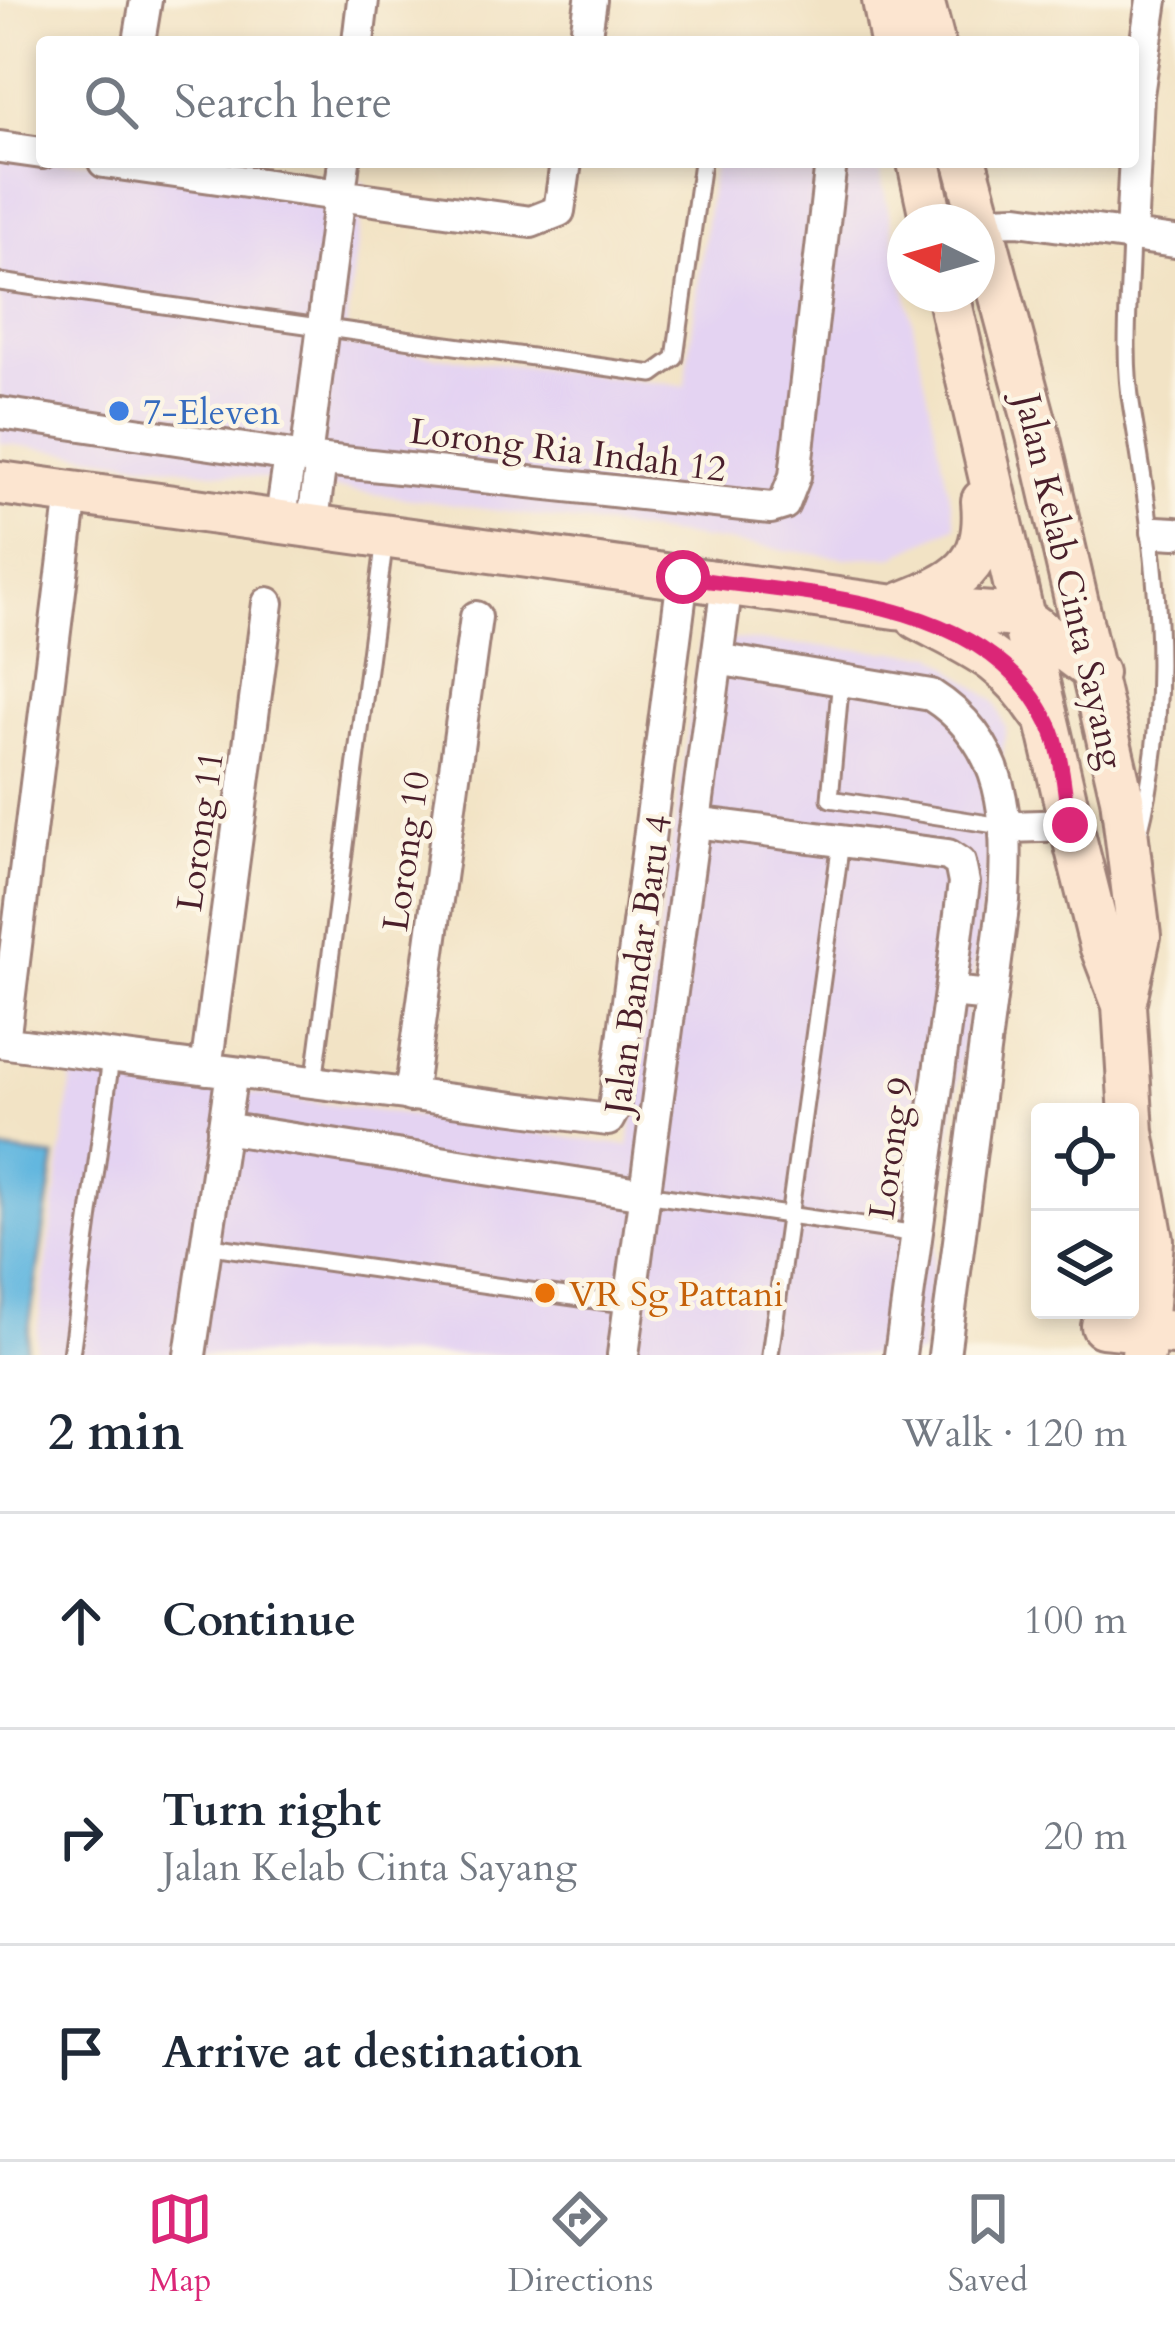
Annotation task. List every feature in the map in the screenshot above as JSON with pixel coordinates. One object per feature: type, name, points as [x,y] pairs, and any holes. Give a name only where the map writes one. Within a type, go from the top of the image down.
[{"type":"main road","points":[[884,0],[891,36]]},
{"type":"main road","points":[[922,0],[931,36]]},
{"type":"main road","points":[[920,168],[928,204]]},
{"type":"main road","name":"Jalan Kelab Cinta Sayang","points":[[966,168],[969,204]]},
{"type":"main road","name":"Jalan Kelab Cinta Sayang","points":[[995,297],[1038,435],[1068,576],[1096,673],[1129,860],[1138,936],[1124,1005],[1129,1103]]},
{"type":"main road","name":"Jalan Kelab Cinta Sayang","points":[[952,312],[1070,825],[1101,944],[1124,1005]]},
{"type":"main road","points":[[895,607],[960,577],[978,554],[986,530],[980,479],[986,449]]},
{"type":"main road","points":[[0,483],[895,607],[1020,616],[1096,673]]},
{"type":"main road","points":[[1020,616],[1068,576]]},
{"type":"main road","points":[[895,607],[984,650],[1011,670],[1051,728]]},
{"type":"main road","name":"Jalan Kelab Cinta Sayang","points":[[1139,1176],[1152,1240],[1153,1315]]},
{"type":"main road","points":[[1103,1330],[1153,1315]]},
{"type":"street","points":[[141,36],[146,0]]},
{"type":"street","points":[[359,36],[363,0]]},
{"type":"street","points":[[586,36],[591,0]]},
{"type":"street","points":[[1139,88],[1152,0]]},
{"type":"street","points":[[0,147],[36,152]]},
{"type":"street","points":[[151,168],[531,222],[559,211],[565,168]]},
{"type":"street","points":[[296,526],[343,168]]},
{"type":"street","name":"Lorong Ria Indah 12","points":[[0,413],[306,458],[753,510],[784,504],[795,476],[830,168]]},
{"type":"street","points":[[1131,235],[1134,168]]},
{"type":"street","points":[[995,222],[1175,242]]},
{"type":"street","points":[[72,494],[2,1042],[410,1096]]},
{"type":"street","name":"Jalan Bandar Baru 4","points":[[410,1096],[595,1122],[608,1120],[614,1109],[683,577]]},
{"type":"street","name":"Jalan Bandar Baru 4","points":[[623,1355],[727,584]]},
{"type":"street","name":"Lorong 11","points":[[190,1355],[223,1128],[219,1071],[268,603]]},
{"type":"street","name":"Lorong 10","points":[[410,1096],[476,617]]},
{"type":"street","points":[[717,659],[931,695],[956,711],[991,758],[1009,827],[944,1355]]},
{"type":"street","points":[[695,822],[842,842]]},
{"type":"street","points":[[1009,827],[1070,825]]},
{"type":"street","name":"Lorong 9","points":[[842,842],[948,855],[961,863],[964,883],[900,1355]]},
{"type":"street","points":[[950,992],[991,996]]},
{"type":"street","points":[[223,1128],[645,1195]]},
{"type":"lane","points":[[0,282],[641,374],[663,371],[675,358],[701,168]]},
{"type":"lane","points":[[1129,860],[1155,790],[1168,720],[1170,648],[1166,532],[1131,408],[1131,235]]},
{"type":"lane","points":[[314,1084],[386,537]]},
{"type":"lane","points":[[841,678],[830,799],[1009,827]]},
{"type":"lane","points":[[770,1355],[842,842]]},
{"type":"lane","points":[[71,1355],[111,1058]]},
{"type":"lane","points":[[645,1195],[917,1234]]},
{"type":"lane","points":[[204,1245],[630,1305]]},
{"type":"shaded area","points":[[0,135],[36,158],[36,168],[256,168],[365,182],[344,345],[685,386],[713,168],[879,168],[887,204],[887,312],[910,312],[956,525],[895,556],[844,558],[0,443]]},
{"type":"shaded area","points":[[701,637],[935,655],[995,702],[1006,728],[921,1355],[34,1355],[73,1069],[629,1146]]},
{"type":"water","points":[[0,1150],[55,1157],[25,1355],[0,1355]]},
{"type":"place","name":"7-Eleven","points":[[119,411]]},
{"type":"place","name":"VR Sg Pattani","points":[[545,1293]]},
{"type":"route","points":[[683,577],[895,607],[984,650],[1011,670],[1051,728],[1070,825]]}]
